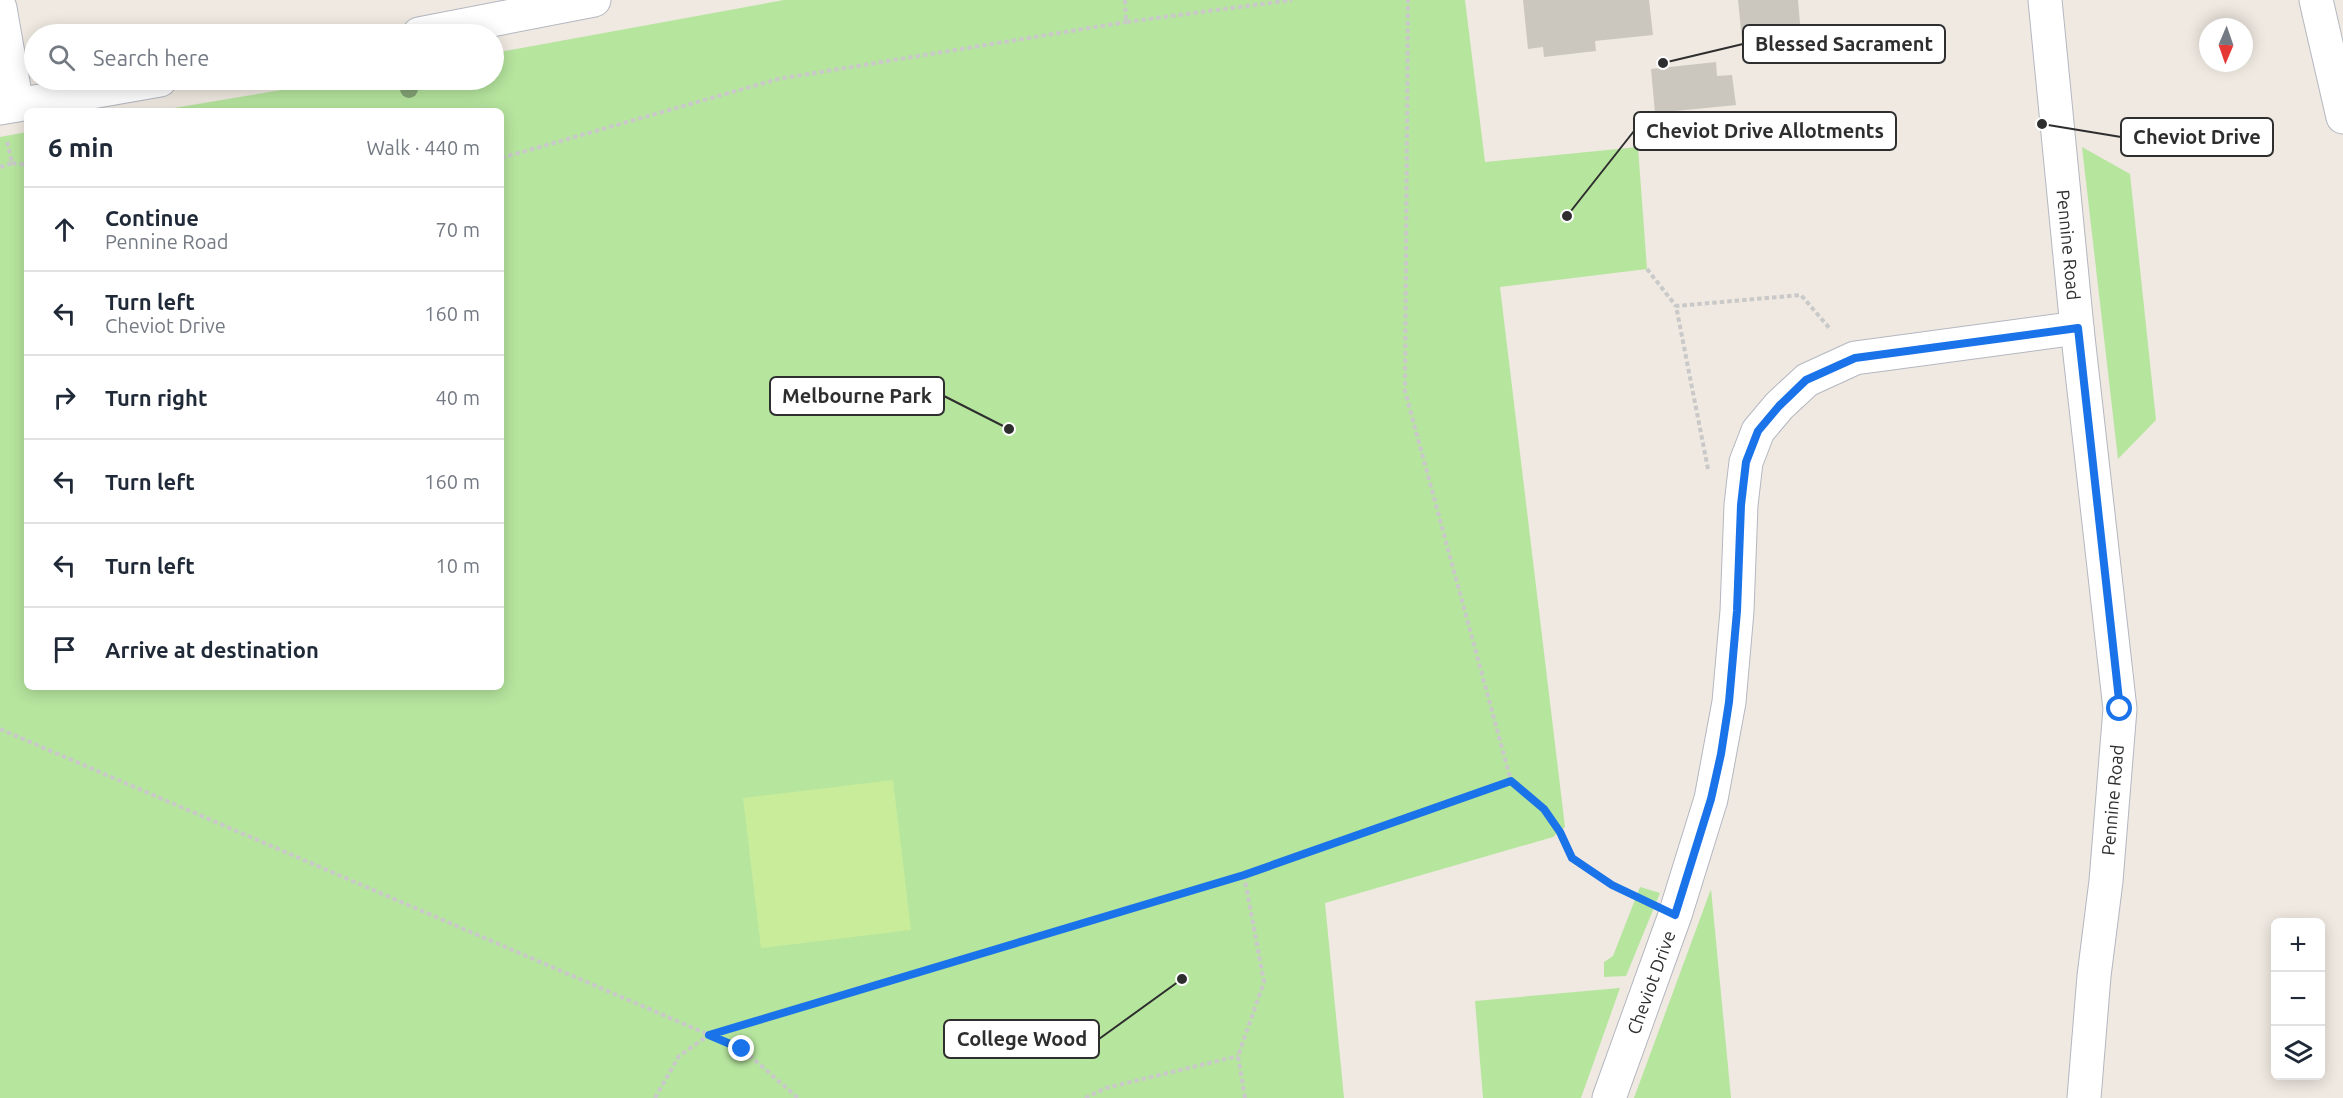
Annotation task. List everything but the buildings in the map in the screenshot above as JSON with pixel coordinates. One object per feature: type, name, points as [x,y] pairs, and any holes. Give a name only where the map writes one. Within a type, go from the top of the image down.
[{"type":"street","points":[[470,24],[594,0]]},
{"type":"street","name":"Pennine Road","points":[[2045,0],[2120,709],[2106,881],[2094,976],[2084,1098]]},
{"type":"street","points":[[2316,0],[2343,117]]},
{"type":"street","points":[[0,8],[9,106],[102,90]]},
{"type":"street","name":"Cheviot Drive","points":[[1609,1098],[1675,915],[1711,799],[1729,702],[1737,611],[1741,505],[1746,462],[1758,431],[1806,380],[1855,358],[2078,328]]},
{"type":"path","points":[[1125,0],[1126,22]]},
{"type":"path","points":[[504,157],[778,79],[1126,22],[1292,0]]},
{"type":"path","points":[[1408,0],[1406,391],[1511,781],[1544,809],[1560,832],[1572,858],[1612,885],[1675,915]]},
{"type":"path","points":[[0,166],[11,161],[24,164]]},
{"type":"path","points":[[1647,269],[1676,306],[1708,470]]},
{"type":"path","points":[[1676,306],[1801,295],[1855,358]]},
{"type":"path","points":[[0,729],[742,1049],[798,1098]]},
{"type":"path","points":[[655,1098],[679,1056],[709,1035],[1244,875],[1511,781]]},
{"type":"path","points":[[1244,875],[1264,982],[1238,1056],[1245,1098]]},
{"type":"path","points":[[1085,1098],[1106,1088],[1238,1056]]},
{"type":"green space","points":[[784,0],[1465,0],[1485,162],[1638,147],[1647,269],[1500,287],[1565,827],[1553,837],[1325,903],[1344,1098],[0,1098],[0,137],[24,133],[24,690],[504,690],[504,108],[174,108],[281,90],[504,90],[504,51]]},
{"type":"green space","points":[[2082,147],[2130,174],[2156,420],[2118,459]]},
{"type":"green space","points":[[893,780],[911,930],[761,948],[743,798]]},
{"type":"green space","points":[[1640,887],[1660,893],[1626,976],[1604,977],[1604,962],[1613,956]]},
{"type":"green space","points":[[1711,889],[1731,1098],[1634,1098]]},
{"type":"green space","points":[[1620,988],[1581,1098],[1483,1098],[1475,1001]]},
{"type":"place","name":"Blessed Sacrament","points":[[1663,63]]},
{"type":"place","name":"Cheviot Drive","points":[[2042,124]]},
{"type":"place","name":"Cheviot Drive Allotments","points":[[1567,216]]},
{"type":"place","name":"Melbourne Park","points":[[1009,429]]},
{"type":"place","name":"College Wood","points":[[1182,979]]},
{"type":"route","points":[[742,1049],[709,1035],[1244,875],[1511,781],[1544,809],[1560,832],[1572,858],[1612,885],[1675,915],[1711,799],[1721,754],[1729,702],[1737,611],[1741,505],[1746,462],[1758,431],[1779,406],[1806,380],[1855,358],[2078,328],[2120,709]]}]
